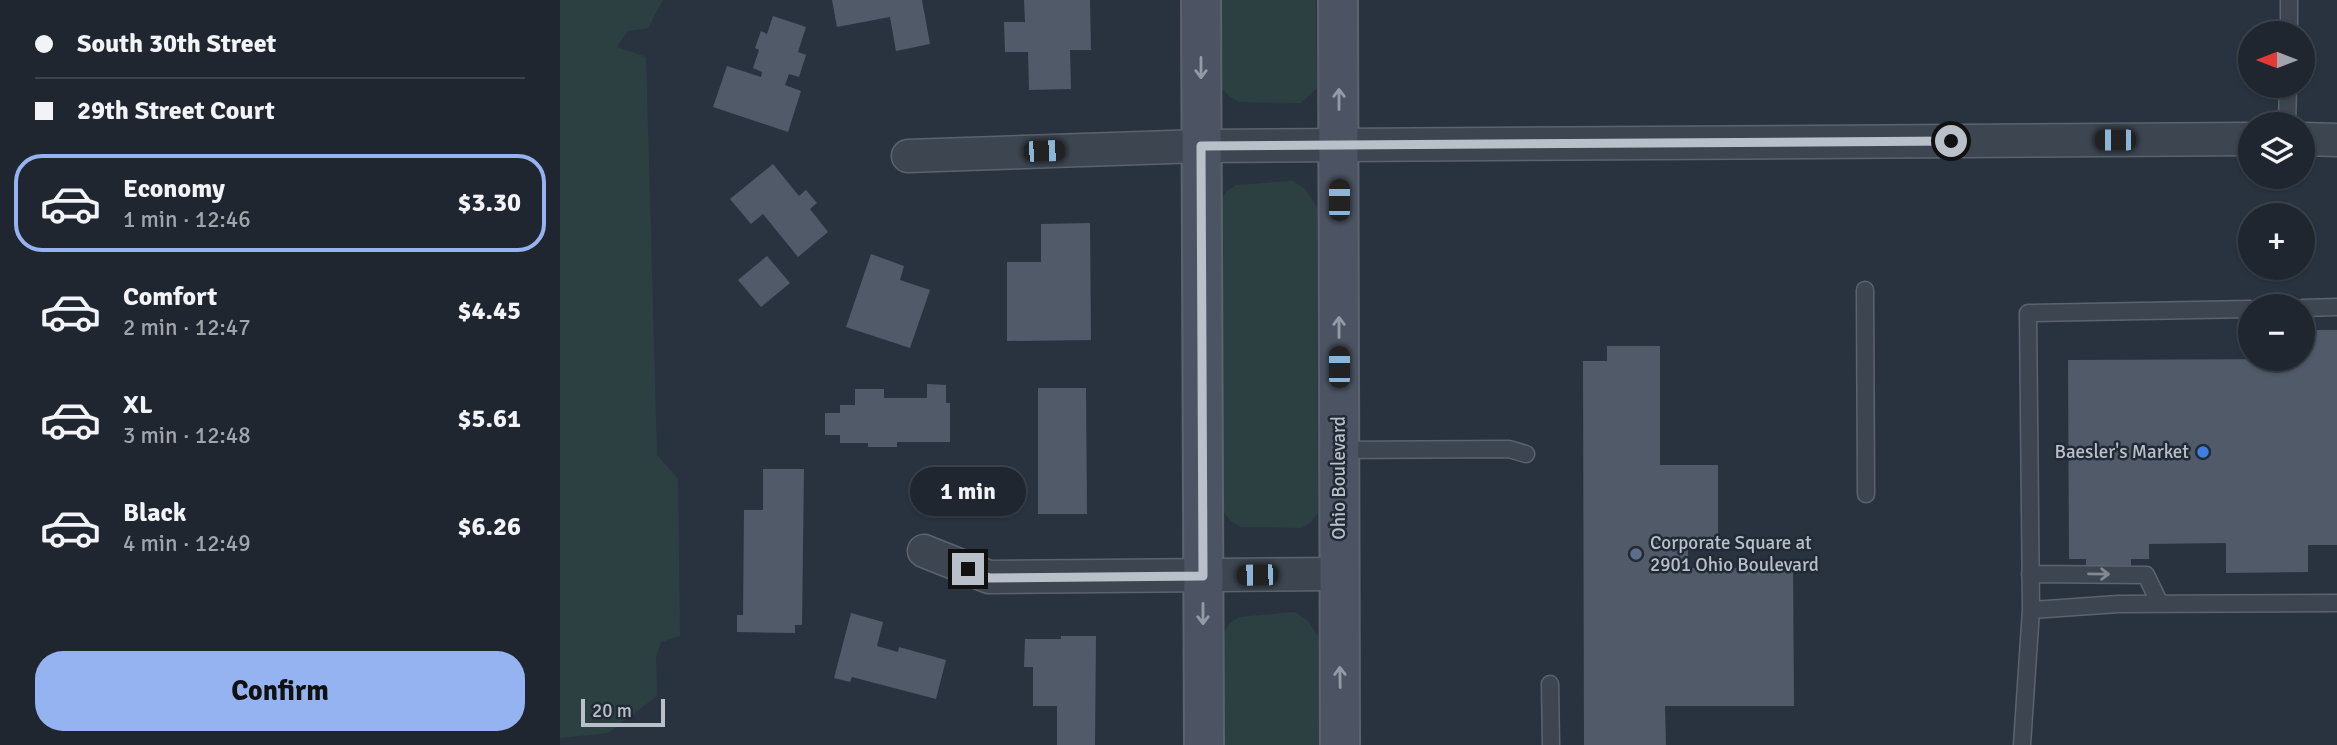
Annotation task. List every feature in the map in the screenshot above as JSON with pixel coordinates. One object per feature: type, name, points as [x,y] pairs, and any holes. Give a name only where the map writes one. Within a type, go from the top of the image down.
[{"type":"street","points":[[1201,0],[1204,745]]},
{"type":"street","name":"Ohio Boulevard","points":[[1339,0],[1340,745]]},
{"type":"street","points":[[908,156],[1201,146],[2238,139]]},
{"type":"street","points":[[2315,139],[2337,140]]},
{"type":"street","points":[[925,551],[989,578],[1339,574]]},
{"type":"lane","points":[[2289,0],[2289,21]]},
{"type":"lane","points":[[1865,290],[1866,494]]},
{"type":"lane","points":[[2315,308],[2337,307]]},
{"type":"lane","points":[[2022,745],[2031,610],[2028,313],[2238,309]]},
{"type":"lane","points":[[1339,450],[1508,449],[1526,454]]},
{"type":"lane","points":[[2030,574],[2146,575],[2160,604]]},
{"type":"lane","points":[[2031,610],[2118,604],[2337,603]]},
{"type":"lane","points":[[1550,684],[1551,745]]},
{"type":"green space","points":[[560,0],[663,0],[648,28],[628,31],[617,47],[646,57],[657,455],[678,479],[680,636],[661,642],[656,657],[657,696],[608,733],[560,738]]},
{"type":"green space","points":[[1220,0],[1316,0],[1317,88],[1301,103],[1239,102],[1220,86]]},
{"type":"green space","points":[[1293,181],[1305,189],[1317,207],[1318,513],[1302,528],[1241,527],[1222,511],[1219,203],[1227,191],[1236,185]]},
{"type":"green space","points":[[1295,612],[1308,621],[1320,639],[1320,745],[1223,745],[1222,636],[1230,623],[1239,617]]},
{"type":"building","points":[[832,0],[922,0],[930,44],[896,51],[890,17],[837,27]]},
{"type":"building","points":[[1024,0],[1090,0],[1091,50],[1070,50],[1071,89],[1029,90],[1028,52],[1005,52],[1004,22],[1025,22]]},
{"type":"building","points":[[773,16],[806,27],[798,52],[806,55],[799,77],[789,74],[785,85],[801,91],[788,132],[713,107],[727,66],[761,77],[762,72],[753,68],[759,50],[755,48],[761,31],[767,34]]},
{"type":"building","points":[[773,164],[799,196],[806,190],[817,203],[810,209],[828,232],[798,257],[763,214],[751,224],[730,199]]},
{"type":"building","points":[[1090,223],[1091,340],[1007,341],[1007,262],[1041,262],[1041,224]]},
{"type":"building","points":[[871,254],[904,266],[900,280],[930,290],[910,348],[846,327]]},
{"type":"building","points":[[767,256],[790,283],[761,307],[738,280]]},
{"type":"building","name":"Baesler's Market","points":[[2315,330],[2337,330],[2337,545],[2308,545],[2308,572],[2226,573],[2226,543],[2149,544],[2149,559],[2131,559],[2131,567],[2086,568],[2086,559],[2069,559],[2068,360],[2238,359],[2238,371],[2315,371]]},
{"type":"building","name":"Corporate Square at 2901 Ohio Boulevard","points":[[1607,346],[1660,346],[1660,465],[1718,465],[1718,541],[1688,541],[1688,568],[1793,568],[1794,706],[1665,706],[1666,745],[1584,745],[1583,361],[1607,361]]},
{"type":"building","points":[[927,384],[946,385],[946,403],[950,403],[950,442],[897,442],[897,447],[868,447],[868,443],[840,443],[840,435],[825,435],[825,413],[840,413],[840,405],[855,405],[855,389],[884,389],[884,398],[927,398]]},
{"type":"building","points":[[1038,388],[1086,388],[1087,514],[1038,514]]},
{"type":"building","points":[[763,469],[804,469],[802,625],[795,625],[795,633],[737,632],[737,615],[743,615],[744,510],[763,510]]},
{"type":"building","points":[[851,613],[883,622],[877,646],[898,652],[899,647],[946,660],[936,699],[852,677],[850,682],[834,678]]},
{"type":"building","points":[[1061,636],[1096,636],[1095,745],[1057,745],[1057,706],[1033,706],[1033,667],[1024,667],[1025,639],[1061,639]]},
{"type":"place","name":"Baesler's Market","points":[[2203,452]]},
{"type":"place","name":"Corporate Square at 2901 Ohio Boulevard","points":[[1636,554]]},
{"type":"route","points":[[968,569],[989,578],[1203,576],[1201,146],[1951,141]]}]
